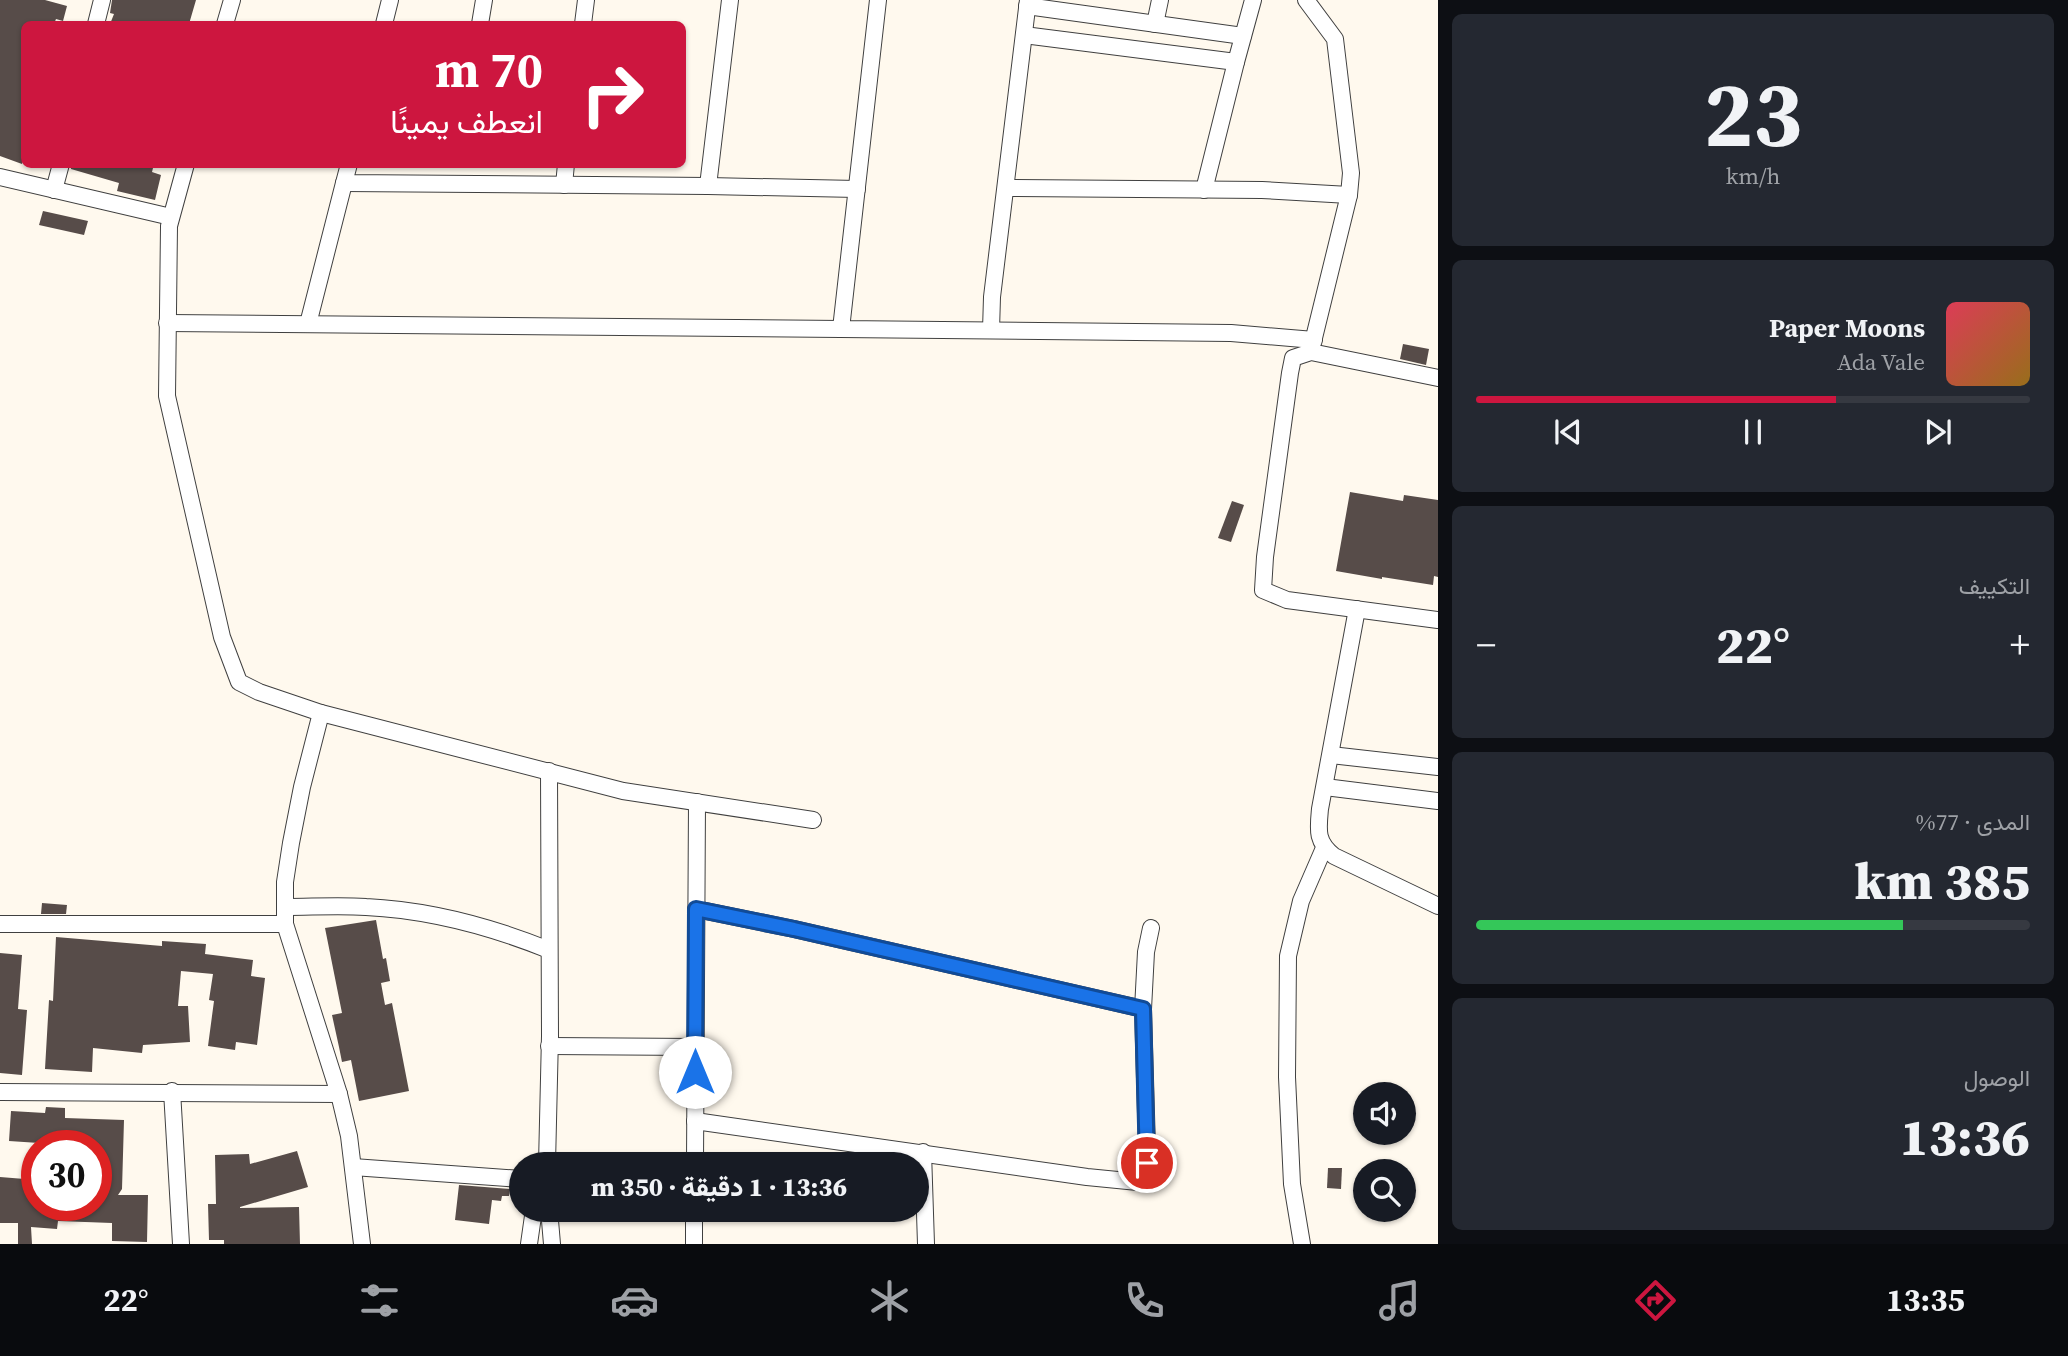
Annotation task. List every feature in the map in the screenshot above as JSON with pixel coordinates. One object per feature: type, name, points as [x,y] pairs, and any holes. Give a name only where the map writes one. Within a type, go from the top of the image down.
[{"type":"street","points":[[97,21],[102,0]]},
{"type":"street","points":[[226,21],[232,0]]},
{"type":"street","points":[[385,21],[390,0]]},
{"type":"street","points":[[480,21],[484,0]]},
{"type":"street","points":[[583,21],[586,0]]},
{"type":"street","points":[[708,186],[730,0]]},
{"type":"street","points":[[841,329],[878,0]]},
{"type":"street","points":[[1155,24],[1160,0]]},
{"type":"street","points":[[1204,190],[1253,0]]},
{"type":"street","points":[[1306,0],[1335,38],[1351,173],[1349,195],[1312,346],[1293,358],[1265,557],[1263,590],[1287,600],[1438,620]]},
{"type":"street","points":[[991,330],[992,297],[1027,3],[1243,36]]},
{"type":"street","points":[[1024,35],[1236,62]]},
{"type":"street","points":[[54,190],[60,168]]},
{"type":"street","points":[[185,168],[169,226],[167,396],[222,637],[239,682],[259,692],[321,713],[623,791],[813,820]]},
{"type":"street","points":[[308,324],[348,168]]},
{"type":"street","points":[[564,185],[566,168]]},
{"type":"street","points":[[0,177],[171,217]]},
{"type":"street","points":[[344,183],[857,188]]},
{"type":"street","points":[[1006,188],[1262,190],[1349,195]]},
{"type":"street","points":[[167,323],[1231,333],[1312,346],[1438,378]]},
{"type":"street","points":[[1357,609],[1318,831],[1324,848],[1334,856],[1438,906]]},
{"type":"street","points":[[321,713],[291,843],[285,882],[285,924],[339,1094],[349,1136],[362,1244]]},
{"type":"street","points":[[1331,755],[1438,767]]},
{"type":"street","points":[[547,1152],[549,771]]},
{"type":"street","points":[[1325,787],[1438,801]]},
{"type":"street","points":[[695,1152],[697,802]]},
{"type":"street","points":[[1302,1244],[1293,1184],[1287,1077],[1288,956],[1301,901],[1324,848]]},
{"type":"street","points":[[285,907],[367,907],[435,916],[516,937],[549,950]]},
{"type":"street","points":[[696,909],[1143,1009]]},
{"type":"street","points":[[0,923],[285,924]]},
{"type":"street","points":[[929,1153],[1087,1177],[1148,1183],[1143,1009],[1150,928]]},
{"type":"street","points":[[549,1046],[695,1047]]},
{"type":"street","points":[[172,1091],[181,1244]]},
{"type":"street","points":[[0,1092],[339,1094]]},
{"type":"street","points":[[695,1121],[923,1152]]},
{"type":"street","points":[[353,1167],[509,1178]]},
{"type":"street","points":[[529,1244],[532,1222]]},
{"type":"street","points":[[551,1222],[552,1244]]},
{"type":"street","points":[[694,1222],[694,1244]]},
{"type":"street","points":[[925,1222],[926,1244]]},
{"type":"building","points":[[0,0],[45,0],[67,6],[63,21],[21,21],[21,164],[0,156]]},
{"type":"building","points":[[112,0],[196,0],[190,21],[111,21],[114,14],[110,13]]},
{"type":"building","points":[[153,168],[152,172],[161,175],[155,200],[117,191],[119,183],[71,169]]},
{"type":"building","points":[[43,211],[88,221],[84,235],[39,225]]},
{"type":"building","points":[[1403,344],[1429,349],[1426,365],[1400,359]]},
{"type":"building","points":[[1350,492],[1403,501],[1404,495],[1438,500],[1438,577],[1434,576],[1433,585],[1336,571]]},
{"type":"building","points":[[1232,501],[1244,505],[1231,542],[1218,538]]},
{"type":"building","points":[[42,903],[67,905],[66,914],[41,914]]},
{"type":"building","points":[[376,920],[390,981],[381,983],[385,1005],[392,1003],[409,1091],[359,1101],[351,1060],[342,1062],[332,1015],[342,1013],[325,928]]},
{"type":"building","points":[[56,937],[162,946],[162,941],[206,944],[205,954],[253,960],[251,976],[265,978],[257,1045],[236,1042],[235,1050],[208,1046],[214,1001],[209,1000],[213,974],[181,971],[178,1006],[188,1006],[190,1042],[143,1045],[142,1053],[93,1048],[92,1072],[45,1069],[49,1000],[53,1001]]},
{"type":"building","points":[[0,953],[22,955],[18,1009],[27,1010],[22,1075],[0,1073]]},
{"type":"building","points":[[46,1107],[65,1108],[65,1118],[124,1120],[122,1189],[118,1195],[148,1195],[147,1242],[112,1241],[112,1223],[58,1221],[112,1221],[112,1130],[21,1130],[21,1142],[9,1141],[11,1111],[45,1113]]},
{"type":"building","points":[[297,1151],[308,1187],[240,1208],[299,1207],[300,1244],[224,1244],[224,1240],[209,1240],[208,1204],[216,1204],[215,1155],[249,1154],[250,1164]]},
{"type":"building","points":[[1328,1168],[1342,1168],[1341,1189],[1327,1188]]},
{"type":"building","points":[[0,1177],[21,1179],[21,1221],[58,1221],[57,1229],[31,1227],[32,1244],[18,1244],[18,1223],[0,1223]]},
{"type":"building","points":[[459,1185],[509,1189],[509,1196],[502,1196],[501,1201],[492,1200],[489,1224],[455,1220]]},
{"type":"route","points":[[695,1072],[696,909],[1143,1009],[1147,1163]]}]
